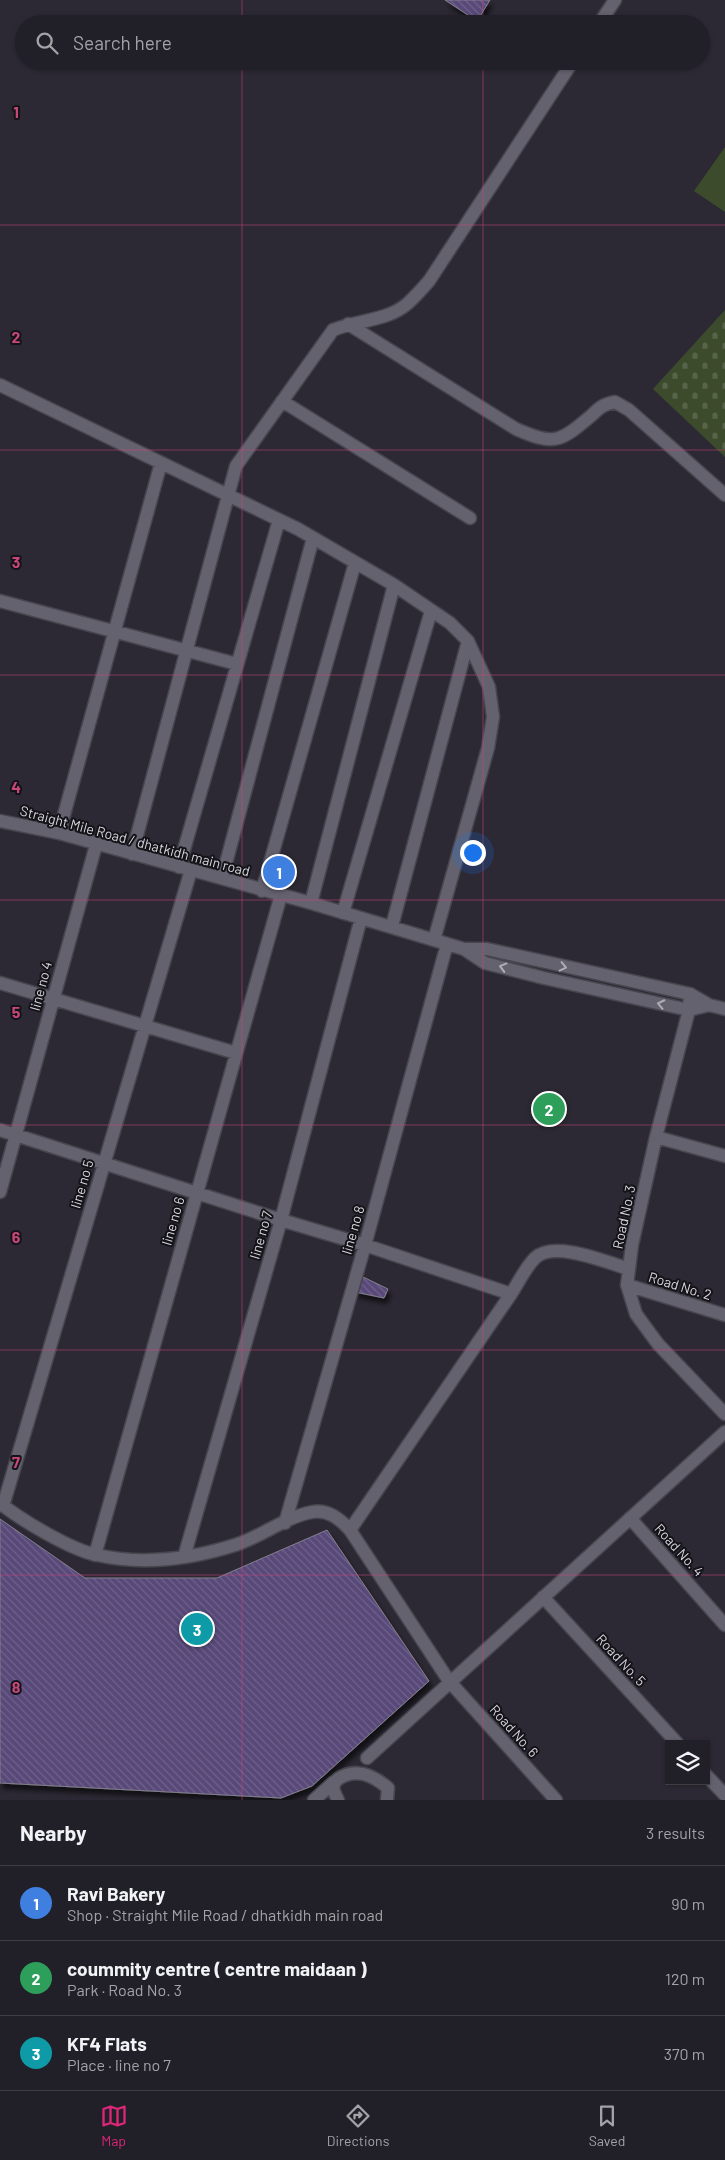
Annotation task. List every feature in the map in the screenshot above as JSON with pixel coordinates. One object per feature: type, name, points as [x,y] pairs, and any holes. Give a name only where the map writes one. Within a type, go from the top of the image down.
[{"type":"street","points":[[605,15],[614,0]]},
{"type":"street","points":[[132,854],[236,466],[333,330],[348,324],[377,319],[406,305],[429,281],[568,70]]},
{"type":"street","points":[[348,324],[516,429],[536,437],[552,441],[568,434],[604,404],[615,402],[629,410],[725,495]]},
{"type":"street","points":[[0,385],[314,538],[394,585],[450,623],[468,641],[489,687],[493,717],[488,748],[434,940]]},
{"type":"street","points":[[282,402],[470,518]]},
{"type":"street","points":[[59,833],[161,463]]},
{"type":"street","name":"line no 5","points":[[2,1505],[145,1024],[238,664],[279,520]]},
{"type":"street","points":[[222,878],[314,538]]},
{"type":"street","points":[[262,891],[355,563]]},
{"type":"street","points":[[311,903],[394,585]]},
{"type":"street","points":[[0,601],[116,630],[238,664]]},
{"type":"street","points":[[343,913],[431,610]]},
{"type":"street","points":[[392,926],[468,641]]},
{"type":"street","name":"Straight Mile Road / dhatkidh main road","points":[[0,820],[59,833],[96,845],[392,926],[464,950],[485,963],[688,1010],[709,1005]]},
{"type":"street","name":"line no 4","points":[[0,1192],[96,845]]},
{"type":"street","name":"line no 6","points":[[95,1555],[281,895]]},
{"type":"street","name":"line no 7","points":[[184,1557],[281,1220],[361,918]]},
{"type":"street","name":"line no 8","points":[[285,1523],[365,1245],[447,944]]},
{"type":"street","name":"Straight Mile Road / dhatkidh main road","points":[[464,950],[486,949],[690,994],[709,1005],[725,1009]]},
{"type":"street","points":[[0,983],[145,1024],[236,1053]]},
{"type":"street","name":"Road No. 3","points":[[690,994],[688,1010],[656,1137],[627,1284],[636,1314],[658,1344],[725,1414]]},
{"type":"street","points":[[0,1130],[365,1245],[512,1294]]},
{"type":"street","points":[[656,1137],[725,1156]]},
{"type":"street","points":[[350,1530],[536,1256],[550,1250],[567,1251],[629,1269]]},
{"type":"street","name":"Road No. 2","points":[[627,1284],[725,1315]]},
{"type":"street","points":[[314,1800],[334,1782],[367,1758],[449,1681],[725,1432]]},
{"type":"street","name":"Road No. 6","points":[[2,1505],[45,1532],[95,1555],[131,1560],[184,1557],[236,1545],[313,1512],[336,1516],[350,1530],[449,1681],[556,1800]]},
{"type":"street","name":"Road No. 4","points":[[630,1518],[725,1625]]},
{"type":"street","name":"Road No. 5","points":[[543,1597],[674,1740]]},
{"type":"street","points":[[367,1758],[374,1778],[388,1794],[399,1800]]},
{"type":"street","points":[[347,1773],[374,1778]]},
{"type":"street","points":[[710,1779],[725,1795]]},
{"type":"street","points":[[334,1782],[333,1789],[337,1800]]},
{"type":"green space","points":[[725,147],[725,212],[694,191]]},
{"type":"green space","points":[[725,310],[725,457],[653,389]]},
{"type":"building","points":[[445,0],[490,0],[481,15],[468,15]]},
{"type":"building","points":[[359,1275],[388,1289],[384,1298],[355,1292]]},
{"type":"building","points":[[0,1519],[85,1578],[217,1578],[327,1530],[429,1681],[312,1786],[281,1798],[0,1783]]},
{"type":"place","name":"Ravi Bakery","points":[[279,872]]},
{"type":"place","name":"coummity centre ( centre maidaan )","points":[[549,1109]]},
{"type":"place","name":"KF4 Flats","points":[[197,1629]]}]
